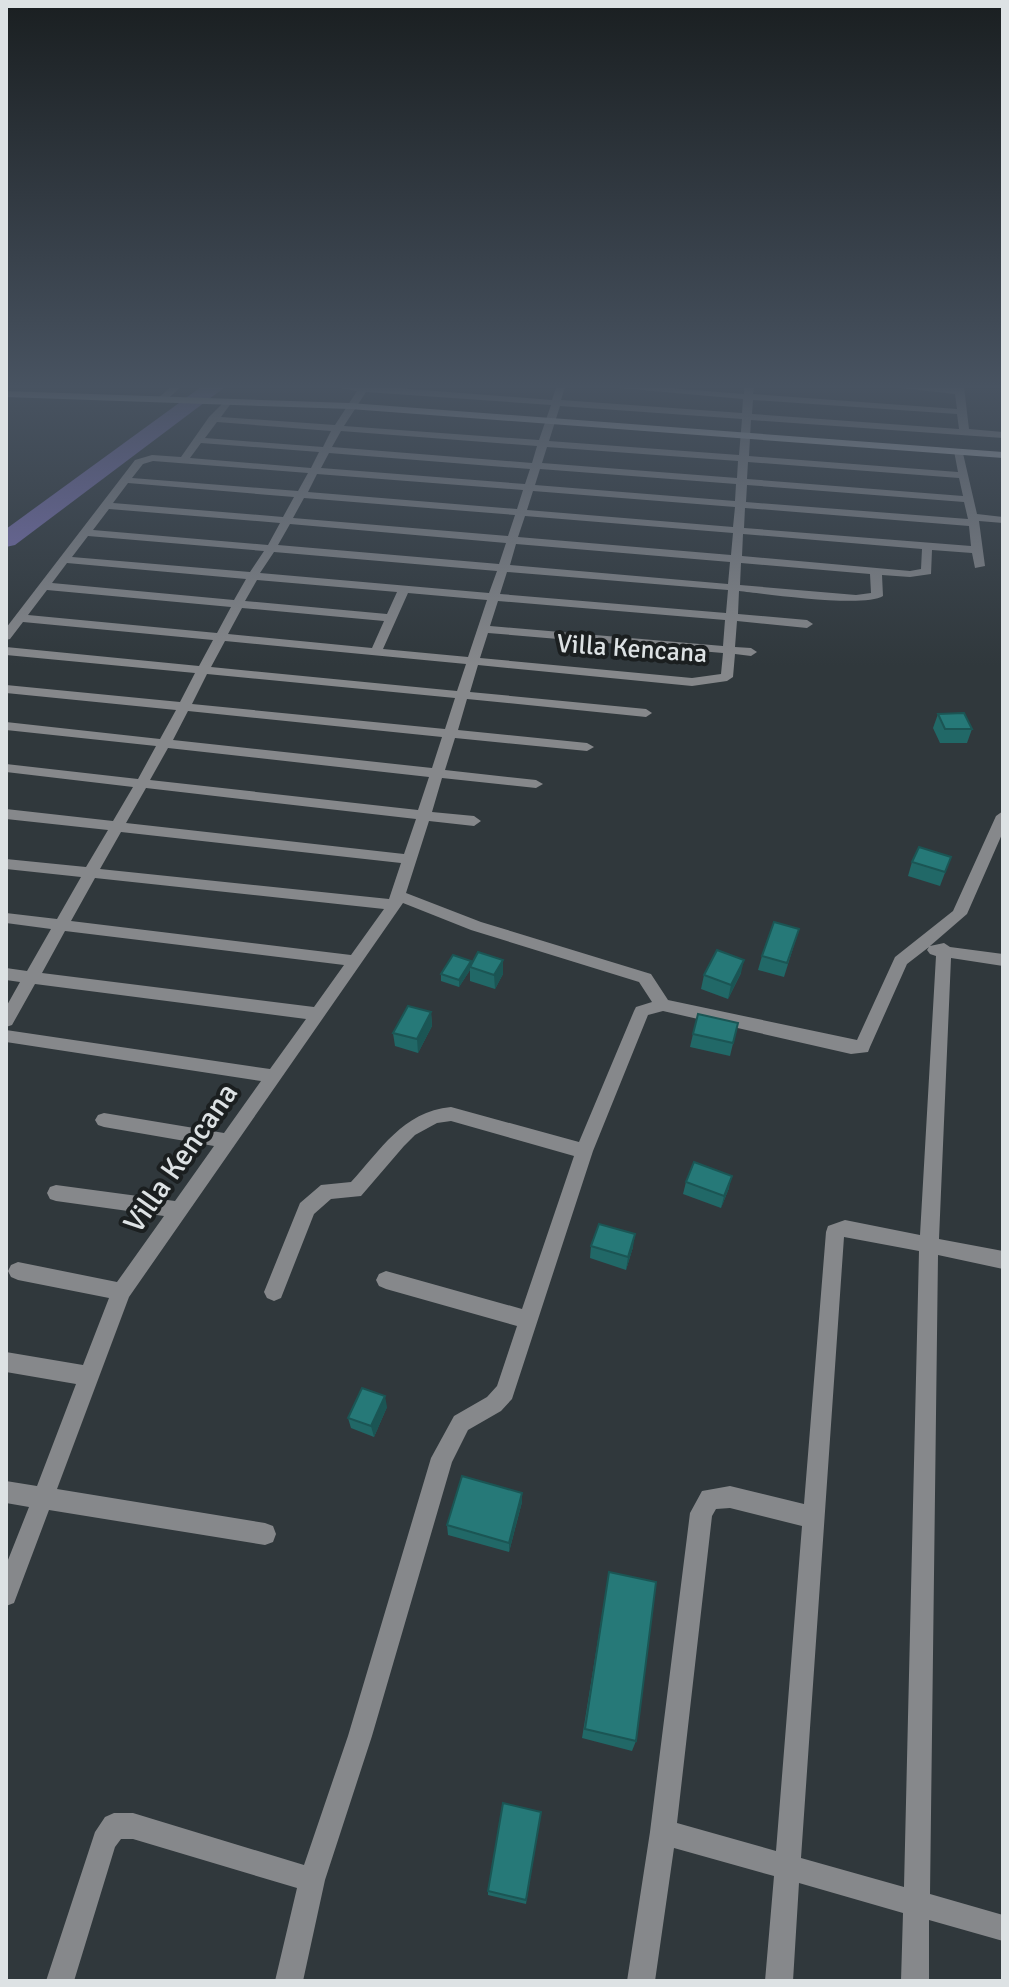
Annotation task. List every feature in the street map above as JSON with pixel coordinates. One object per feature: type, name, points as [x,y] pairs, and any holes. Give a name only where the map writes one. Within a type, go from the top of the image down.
[{"type":"street","points":[[6,636],[125,480],[978,550]]},
{"type":"street","points":[[6,1021],[164,744],[308,480]]},
{"type":"street","points":[[417,480],[741,506],[1003,520]]},
{"type":"street","name":"Villa Kencana","points":[[8,1584],[44,1498],[121,1292],[396,900],[530,480]]},
{"type":"street","points":[[740,480],[967,499]]},
{"type":"street","name":"Villa Kencana","points":[[19,618],[701,682],[727,677],[744,480]]},
{"type":"street","points":[[964,480],[979,566]]},
{"type":"street","points":[[104,505],[876,571],[924,573],[927,546]]},
{"type":"street","points":[[83,532],[870,599],[879,593],[876,571]]},
{"type":"street","name":"Villa Kencana","points":[[66,560],[807,624]]},
{"type":"street","points":[[45,586],[390,618]]},
{"type":"street","points":[[377,650],[404,588]]},
{"type":"street","points":[[484,629],[751,652]]},
{"type":"street","name":"Villa Kencana","points":[[6,651],[646,713]]},
{"type":"street","points":[[6,689],[587,747]]},
{"type":"street","points":[[6,726],[536,784]]},
{"type":"street","points":[[6,768],[474,821]]},
{"type":"street","points":[[6,814],[409,859]]},
{"type":"street","points":[[289,1981],[312,1880],[360,1736],[442,1458],[461,1423],[501,1398],[584,1151],[642,1011],[663,1005],[862,1047],[892,975],[901,961],[959,914],[1003,816]]},
{"type":"street","points":[[6,864],[396,900],[645,978],[663,1005]]},
{"type":"street","points":[[6,918],[355,961]]},
{"type":"street","points":[[913,952],[944,949],[1003,960]]},
{"type":"street","points":[[915,1981],[929,1245],[944,949]]},
{"type":"street","points":[[6,974],[317,1014]]},
{"type":"street","points":[[6,1036],[273,1076]]},
{"type":"street","points":[[274,1292],[307,1209],[327,1191],[355,1190],[391,1148],[428,1116],[451,1114],[584,1151]]},
{"type":"street","points":[[104,1120],[227,1141]]},
{"type":"street","points":[[56,1193],[180,1210]]},
{"type":"street","points":[[779,1981],[835,1232],[845,1228],[1003,1260]]},
{"type":"street","points":[[18,1271],[121,1292]]},
{"type":"street","points":[[386,1280],[529,1320]]},
{"type":"street","points":[[6,1362],[89,1376]]},
{"type":"street","points":[[6,1492],[265,1534]]},
{"type":"street","points":[[641,1981],[663,1832],[701,1513],[710,1499],[730,1497],[814,1518]]},
{"type":"street","points":[[60,1981],[104,1841],[114,1826],[133,1826],[312,1880]]},
{"type":"street","points":[[663,1832],[1003,1928]]},
{"type":"building","points":[[964,713],[972,729],[945,729],[938,714]]},
{"type":"building","points":[[919,847],[951,857],[945,872],[912,862]]},
{"type":"building","points":[[774,922],[799,929],[787,963],[762,956]]},
{"type":"building","points":[[717,950],[744,960],[731,985],[704,975]]},
{"type":"building","points":[[478,952],[503,960],[494,975],[470,967]]},
{"type":"building","points":[[453,955],[471,961],[459,980],[441,974]]},
{"type":"building","points":[[408,1006],[431,1012],[417,1039],[393,1033]]},
{"type":"building","points":[[698,1014],[738,1023],[733,1043],[693,1034]]},
{"type":"building","points":[[694,1162],[732,1176],[724,1196],[686,1182]]},
{"type":"building","points":[[599,1224],[635,1234],[628,1257],[591,1246]]},
{"type":"building","points":[[362,1388],[385,1396],[371,1426],[348,1418]]},
{"type":"building","points":[[462,1476],[522,1493],[509,1543],[447,1525]]},
{"type":"building","points":[[609,1572],[656,1582],[636,1741],[585,1729]]},
{"type":"building","points":[[503,1803],[541,1812],[526,1900],[488,1891]]},
{"type":"waterway","points":[[6,540],[88,480]]}]
